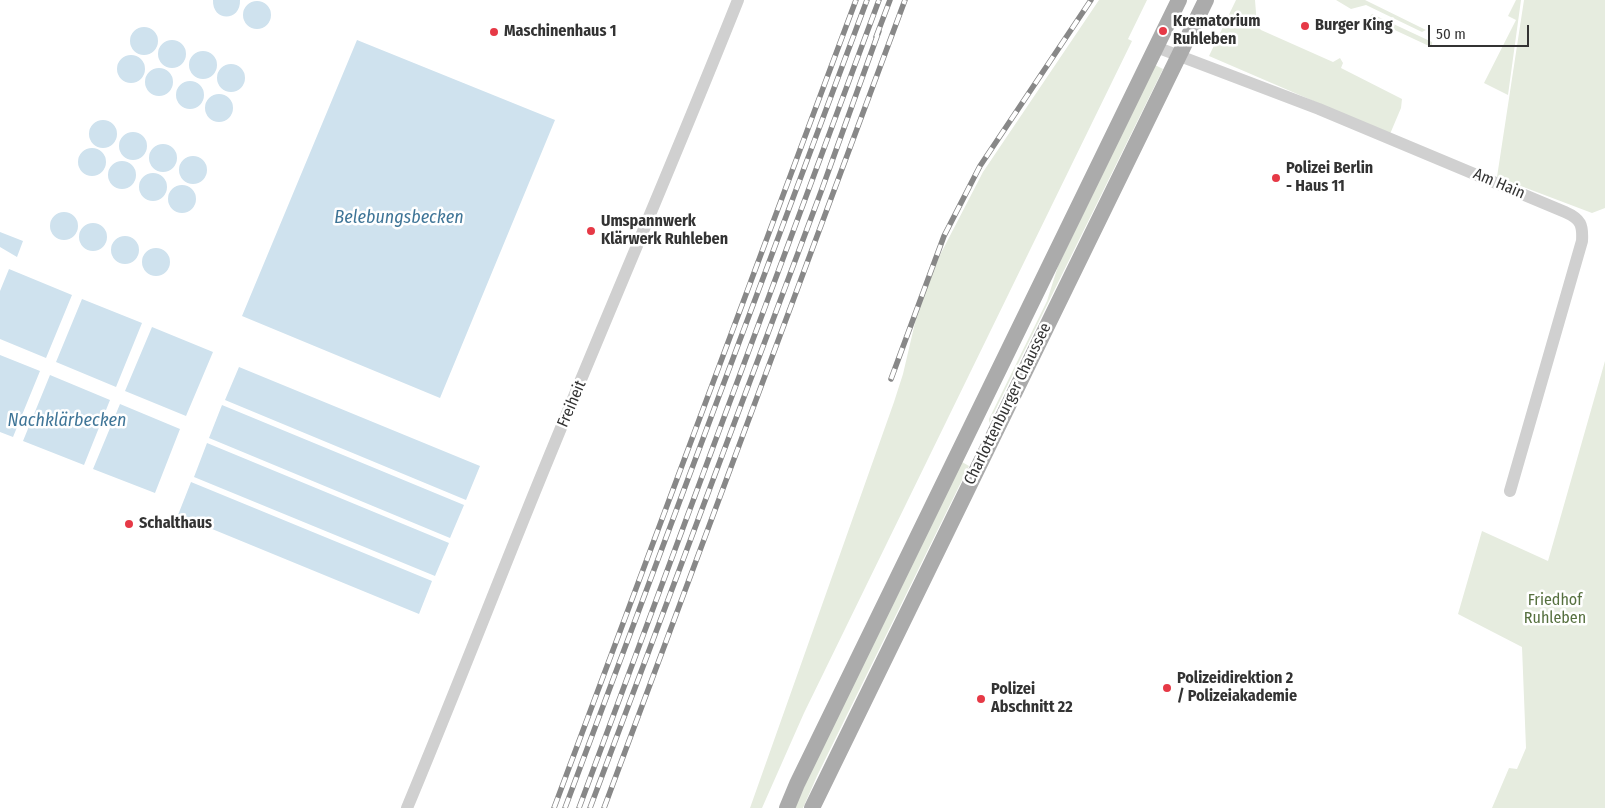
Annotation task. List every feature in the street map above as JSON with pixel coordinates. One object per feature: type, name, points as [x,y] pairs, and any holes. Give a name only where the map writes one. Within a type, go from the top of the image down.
[{"type":"main road","name":"Charlottenburger Chaussee","points":[[788,808],[802,775],[1179,0]]},
{"type":"main road","name":"Charlottenburger Chaussee","points":[[812,808],[1206,0]]},
{"type":"street","name":"Freiheit","points":[[406,808],[738,0]]},
{"type":"street","name":"Am Hain","points":[[1156,47],[1319,109],[1566,212],[1579,221],[1582,225],[1582,241],[1510,491]]},
{"type":"green space","points":[[1099,0],[1147,0],[1128,39],[1132,41],[804,713],[762,808],[750,808],[894,402],[903,374],[918,310],[940,255],[983,172]]},
{"type":"green space","points":[[1236,0],[1255,0],[1257,26],[1261,30],[1333,62],[1340,58],[1343,63],[1341,68],[1402,99],[1401,108],[1390,134],[1209,56]]},
{"type":"green space","points":[[1336,0],[1365,0],[1426,30],[1422,32],[1366,5],[1351,9]]},
{"type":"green space","points":[[1516,0],[1521,0],[1508,95],[1484,83],[1516,20],[1508,16]]},
{"type":"green space","points":[[1524,0],[1605,0],[1605,208],[1592,213],[1497,177]]},
{"type":"green space","points":[[1372,14],[1432,42],[1432,46],[1369,18]]},
{"type":"green space","points":[[1155,65],[1163,69],[989,423],[989,419],[1047,301],[1058,266]]},
{"type":"green space","name":"Friedhof Ruhleben","points":[[1605,361],[1605,808],[1492,808],[1509,768],[1517,769],[1526,748],[1522,647],[1458,614],[1482,531],[1548,561]]},
{"type":"green space","points":[[962,462],[969,466],[803,808],[795,808],[815,762]]},
{"type":"water","points":[[213,0],[240,0],[236,12],[227,16],[217,12]]},
{"type":"water","points":[[257,1],[267,5],[271,15],[267,25],[257,29],[247,25],[243,15],[247,5]]},
{"type":"water","points":[[144,27],[154,31],[158,41],[154,51],[144,55],[134,51],[130,41],[134,31]]},
{"type":"water","points":[[172,40],[182,44],[186,54],[182,64],[172,68],[162,64],[158,54],[162,44]]},
{"type":"water","name":"Belebungsbecken","points":[[357,40],[555,120],[440,398],[242,316]]},
{"type":"water","points":[[203,51],[213,55],[217,65],[213,75],[203,79],[193,75],[189,65],[193,55]]},
{"type":"water","points":[[131,55],[141,59],[145,69],[141,79],[131,83],[121,79],[117,69],[121,59]]},
{"type":"water","points":[[231,64],[241,68],[245,78],[241,88],[231,92],[221,88],[217,78],[221,68]]},
{"type":"water","points":[[159,68],[169,72],[173,82],[169,92],[159,96],[149,92],[145,82],[149,72]]},
{"type":"water","points":[[190,81],[200,85],[204,95],[200,105],[190,109],[180,105],[176,95],[180,85]]},
{"type":"water","points":[[219,94],[229,98],[233,108],[229,118],[219,122],[209,118],[205,108],[209,98]]},
{"type":"water","points":[[103,120],[113,124],[117,134],[113,144],[103,148],[93,144],[89,134],[93,124]]},
{"type":"water","points":[[133,132],[143,136],[147,146],[143,156],[133,160],[123,156],[119,146],[123,136]]},
{"type":"water","points":[[163,144],[173,148],[177,158],[173,168],[163,172],[153,168],[149,158],[153,148]]},
{"type":"water","points":[[92,148],[102,152],[106,162],[102,172],[92,176],[82,172],[78,162],[82,152]]},
{"type":"water","points":[[193,156],[203,160],[207,170],[203,180],[193,184],[183,180],[179,170],[183,160]]},
{"type":"water","points":[[122,161],[132,165],[136,175],[132,185],[122,189],[112,185],[108,175],[112,165]]},
{"type":"water","points":[[153,173],[163,177],[167,187],[163,197],[153,201],[143,197],[139,187],[143,177]]},
{"type":"water","points":[[182,185],[192,189],[196,199],[192,209],[182,213],[172,209],[168,199],[172,189]]},
{"type":"water","points":[[64,212],[74,216],[78,226],[74,236],[64,240],[54,236],[50,226],[54,216]]},
{"type":"water","points":[[93,223],[103,227],[107,237],[103,247],[93,251],[83,247],[79,237],[83,227]]},
{"type":"water","points":[[0,232],[23,241],[17,257],[0,247]]},
{"type":"water","points":[[125,236],[135,240],[139,250],[135,260],[125,264],[115,260],[111,250],[115,240]]},
{"type":"water","points":[[156,248],[166,252],[170,262],[166,272],[156,276],[146,272],[142,262],[146,252]]},
{"type":"water","points":[[9,269],[72,295],[46,358],[0,339],[0,291]]},
{"type":"water","points":[[82,299],[142,323],[116,387],[56,362]]},
{"type":"water","points":[[152,327],[213,352],[186,416],[125,391]]},
{"type":"water","points":[[0,355],[40,371],[13,437],[0,432]]},
{"type":"water","points":[[239,367],[480,466],[466,500],[225,400]]},
{"type":"water","name":"Nachklärbecken","points":[[50,375],[110,400],[84,465],[23,441]]},
{"type":"water","points":[[120,404],[180,429],[155,493],[93,469]]},
{"type":"water","points":[[222,405],[464,505],[450,538],[209,438]]},
{"type":"water","points":[[207,443],[449,543],[435,576],[194,477]]},
{"type":"water","points":[[191,482],[432,581],[419,614],[178,515]]},
{"type":"railway","points":[[554,808],[856,0]]},
{"type":"railway","points":[[565,808],[867,0]]},
{"type":"railway","points":[[579,808],[879,0]]},
{"type":"railway","points":[[876,37],[890,0]]},
{"type":"railway","points":[[604,808],[905,0]]},
{"type":"railway","points":[[891,379],[944,236],[980,166],[1091,0]]},
{"type":"railway","points":[[590,808],[822,189],[879,31]]},
{"type":"place","name":"Burger King","points":[[1305,26]]},
{"type":"place","name":"Krematorium Ruhleben","points":[[1163,31]]},
{"type":"place","name":"Maschinenhaus 1","points":[[494,32]]},
{"type":"place","name":"Polizei Berlin - Haus 11","points":[[1276,178]]},
{"type":"place","name":"Umspannwerk Klärwerk Ruhleben","points":[[591,231]]},
{"type":"place","name":"Schalthaus","points":[[129,524]]},
{"type":"place","name":"Polizeidirektion 2 / Polizeiakademie","points":[[1167,688]]},
{"type":"place","name":"Polizei Abschnitt 22","points":[[981,699]]}]
